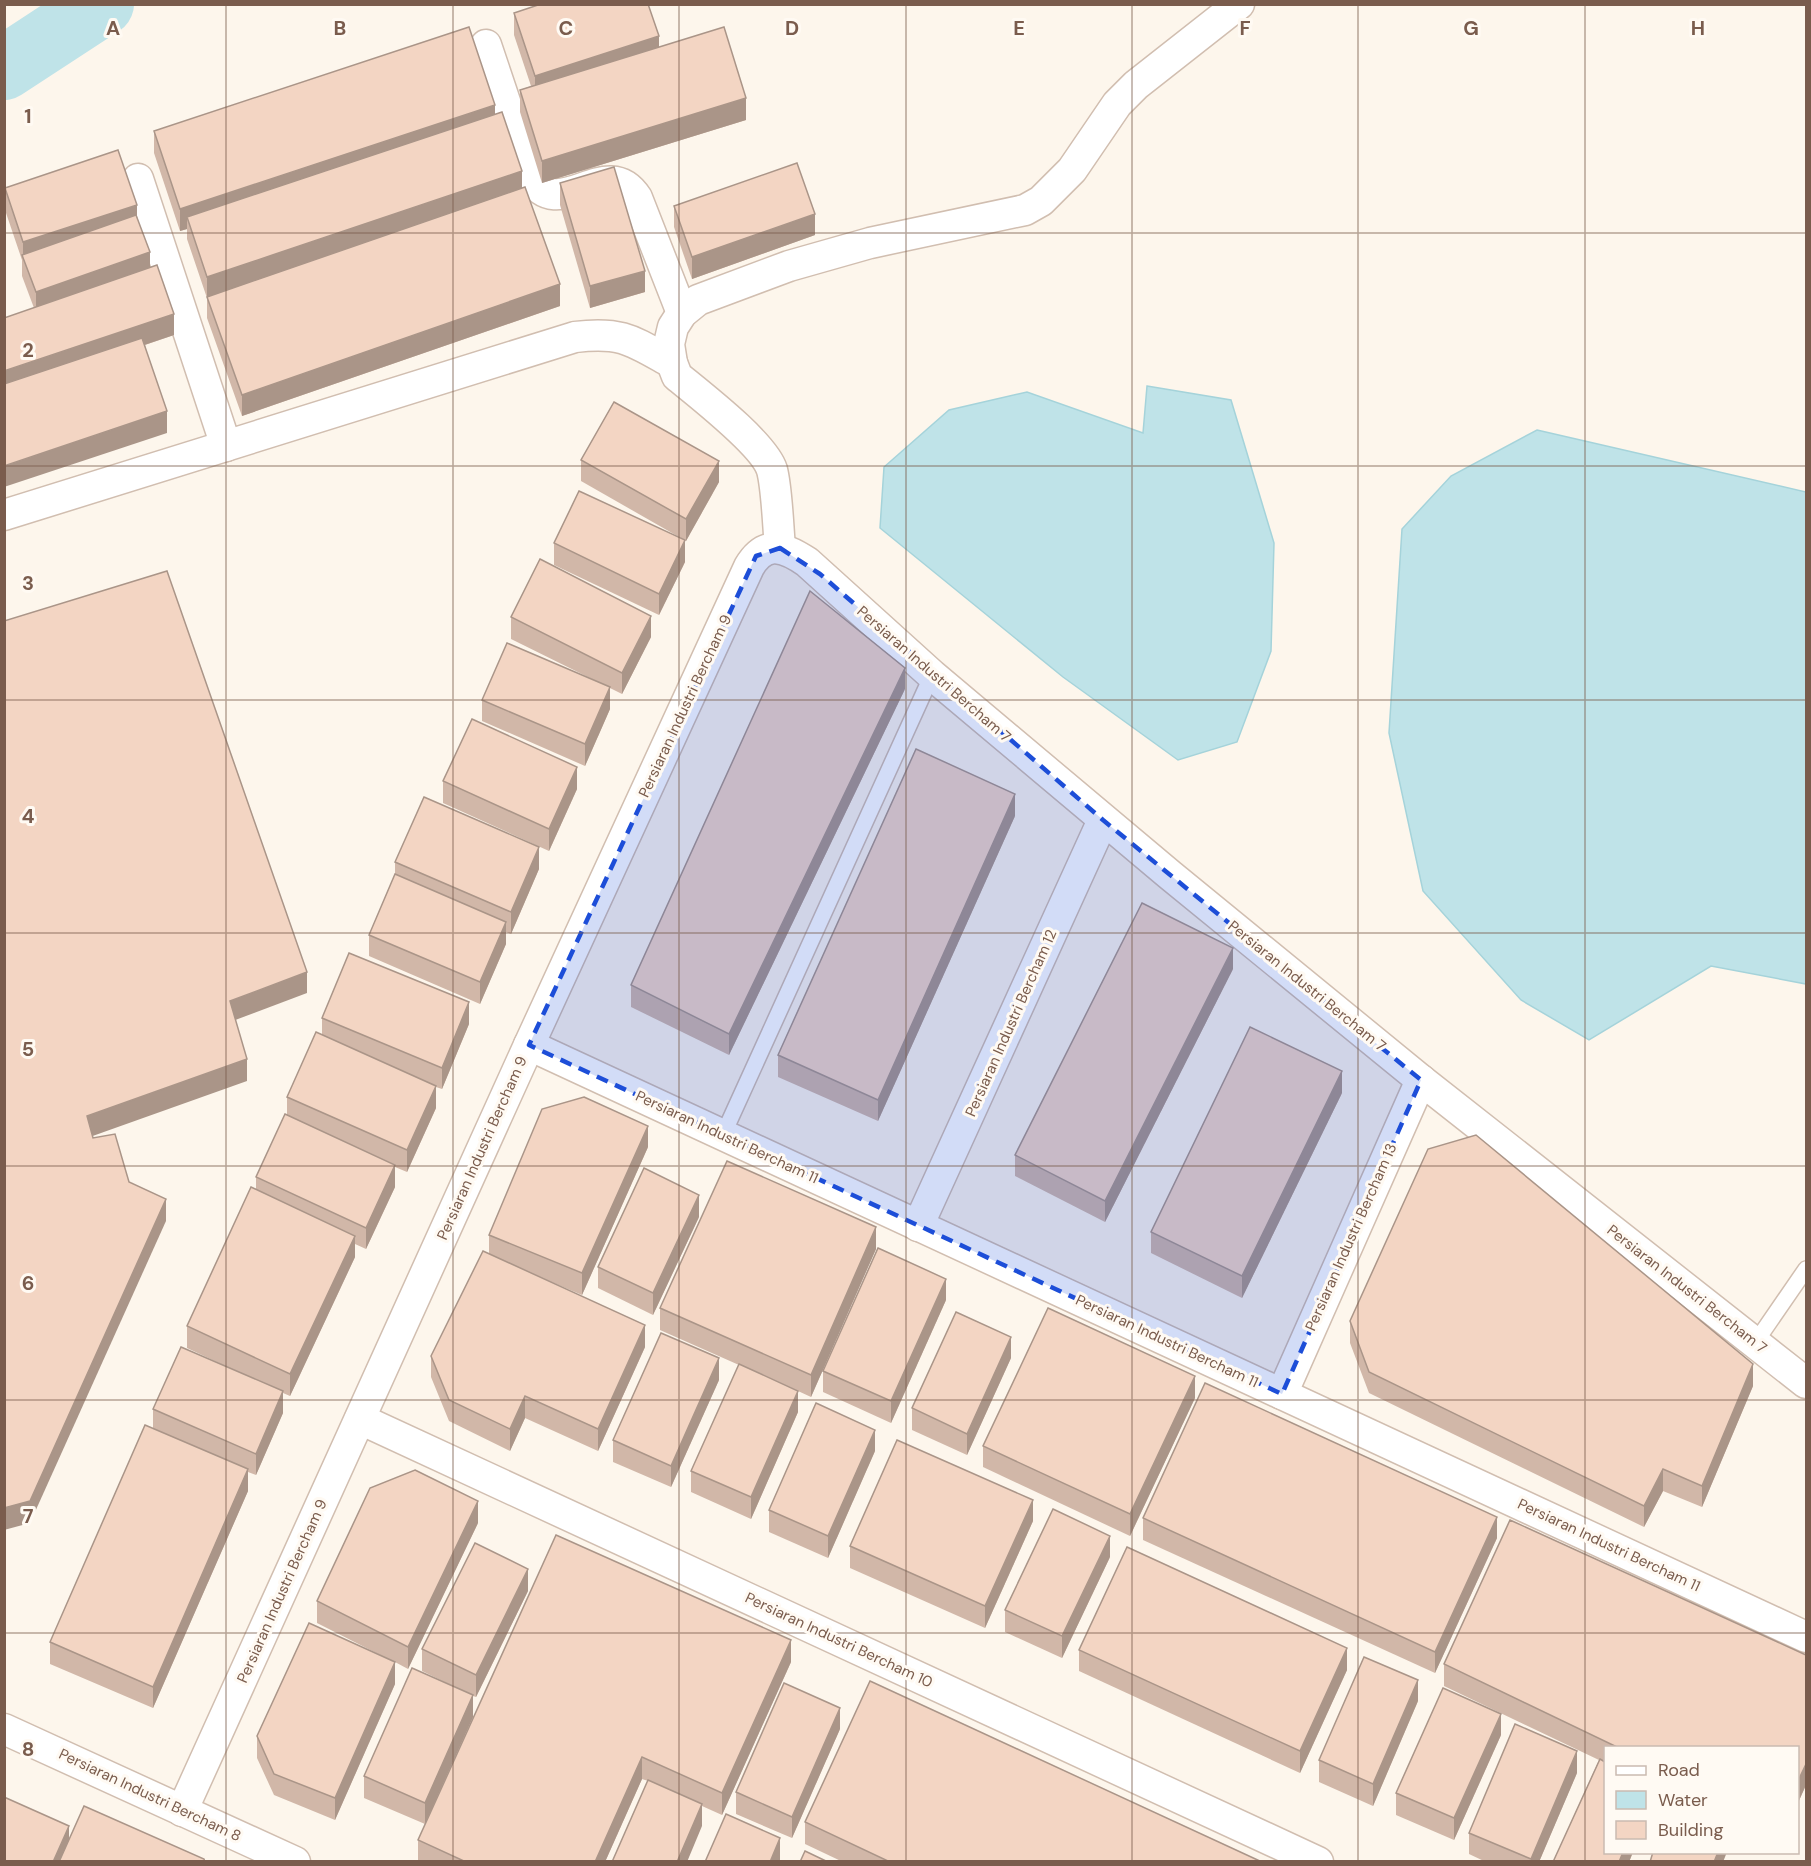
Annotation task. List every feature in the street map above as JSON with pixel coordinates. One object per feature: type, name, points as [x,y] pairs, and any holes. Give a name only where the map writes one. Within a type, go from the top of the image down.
[{"type":"street","points":[[780,548],[772,471],[766,457],[751,440],[677,376],[669,344],[673,327],[682,313],[699,300],[789,266],[870,243],[1025,210],[1056,188],[1072,170],[1118,104],[1136,85],[1239,4]]},
{"type":"street","points":[[486,45],[535,185],[543,192],[553,195],[614,180],[632,189],[682,313]]},
{"type":"street","points":[[138,179],[226,446]]},
{"type":"street","points":[[4,514],[575,336],[612,335],[632,340],[672,363]]},
{"type":"street","name":"Persiaran Industri Bercham 7","points":[[780,548],[794,553],[820,574],[932,675],[1103,819],[1421,1080],[1806,1383]]},
{"type":"street","name":"Persiaran Industri Bercham 9","points":[[182,1811],[529,1045],[749,567],[756,556],[766,549],[780,548]]},
{"type":"street","name":"Persiaran Industri Bercham 12","points":[[918,1226],[1103,819]]},
{"type":"street","name":"Persiaran Industri Bercham 11","points":[[529,1045],[1806,1637]]},
{"type":"street","name":"Persiaran Industri Bercham 13","points":[[1282,1394],[1421,1080]]},
{"type":"street","name":"Persiaran Industri Bercham 10","points":[[360,1419],[1318,1862]]},
{"type":"street","name":"Persiaran Industri Bercham 8","points":[[4,1729],[292,1861]]},
{"type":"lane","points":[[723,1135],[932,675]]},
{"type":"lane","points":[[1755,1343],[1806,1269]]},
{"type":"highlighted area","points":[[780,548],[820,574],[1103,820],[1421,1080],[1282,1394],[529,1045],[756,556]]},
{"type":"water","points":[[1147,386],[1231,400],[1274,543],[1271,651],[1237,742],[1178,760],[1063,677],[880,528],[884,467],[949,410],[1027,392],[1143,433]]},
{"type":"water","points":[[1537,430],[1806,492],[1806,984],[1711,966],[1589,1040],[1521,1000],[1423,891],[1389,733],[1402,529],[1451,476]]},
{"type":"building","points":[[541,4],[648,4],[659,36],[535,76],[514,13]]},
{"type":"building","points":[[469,27],[495,105],[180,209],[154,131]]},
{"type":"building","points":[[724,27],[746,98],[542,161],[520,90]]},
{"type":"building","points":[[502,112],[522,171],[207,277],[187,217]]},
{"type":"building","points":[[118,150],[137,205],[23,242],[5,188]]},
{"type":"building","points":[[797,163],[815,214],[692,257],[674,206]]},
{"type":"building","points":[[614,167],[645,271],[590,286],[560,183]]},
{"type":"building","points":[[525,187],[560,284],[242,395],[207,297]]},
{"type":"building","points":[[136,215],[150,252],[36,292],[22,255]]},
{"type":"building","points":[[157,265],[174,314],[4,371],[4,318]]},
{"type":"building","points":[[142,338],[167,411],[4,466],[4,384]]},
{"type":"building","points":[[614,402],[719,461],[686,519],[581,460]]},
{"type":"building","points":[[579,491],[685,540],[659,594],[554,543]]},
{"type":"building","points":[[540,559],[651,616],[622,673],[511,617]]},
{"type":"building","points":[[167,571],[307,972],[230,1001],[247,1059],[87,1116],[93,1138],[115,1134],[129,1182],[166,1199],[30,1501],[4,1508],[4,621]]},
{"type":"building","points":[[810,591],[905,668],[729,1034],[631,985]]},
{"type":"building","points":[[507,643],[610,687],[585,744],[482,700]]},
{"type":"building","points":[[472,719],[577,767],[549,829],[443,781]]},
{"type":"building","points":[[916,749],[1015,794],[878,1100],[778,1055]]},
{"type":"building","points":[[424,797],[539,847],[511,912],[395,862]]},
{"type":"building","points":[[395,874],[506,922],[480,982],[369,935]]},
{"type":"building","points":[[1142,903],[1233,948],[1105,1201],[1015,1155]]},
{"type":"building","points":[[349,953],[469,1002],[442,1068],[322,1018]]},
{"type":"building","points":[[1250,1027],[1342,1071],[1242,1276],[1151,1232]]},
{"type":"building","points":[[316,1032],[436,1086],[407,1150],[287,1097]]},
{"type":"building","points":[[584,1097],[648,1126],[582,1273],[489,1235],[542,1109]]},
{"type":"building","points":[[285,1114],[395,1165],[366,1228],[256,1177]]},
{"type":"building","points":[[1476,1135],[1753,1364],[1702,1486],[1663,1469],[1644,1506],[1369,1372],[1350,1321],[1428,1149]]},
{"type":"building","points":[[727,1161],[876,1227],[811,1375],[660,1308]]},
{"type":"building","points":[[644,1168],[699,1195],[653,1293],[598,1267]]},
{"type":"building","points":[[251,1187],[355,1236],[290,1374],[187,1326]]},
{"type":"building","points":[[878,1248],[946,1279],[891,1401],[823,1371]]},
{"type":"building","points":[[483,1251],[645,1325],[598,1429],[525,1396],[510,1429],[449,1400],[431,1356]]},
{"type":"building","points":[[1048,1308],[1195,1376],[1130,1514],[983,1446]]},
{"type":"building","points":[[956,1312],[1011,1337],[967,1434],[912,1408]]},
{"type":"building","points":[[661,1333],[719,1358],[671,1466],[613,1440]]},
{"type":"building","points":[[181,1347],[283,1391],[256,1454],[153,1409]]},
{"type":"building","points":[[739,1364],[798,1391],[751,1497],[691,1471]]},
{"type":"building","points":[[1205,1383],[1497,1517],[1435,1652],[1143,1518]]},
{"type":"building","points":[[816,1403],[875,1430],[828,1536],[769,1510]]},
{"type":"building","points":[[145,1425],[248,1469],[153,1687],[50,1642]]},
{"type":"building","points":[[897,1440],[1033,1500],[985,1606],[850,1546]]},
{"type":"building","points":[[415,1470],[478,1501],[408,1647],[317,1601],[370,1488]]},
{"type":"building","points":[[1053,1509],[1110,1536],[1062,1636],[1005,1610]]},
{"type":"building","points":[[1510,1520],[1806,1655],[1806,1764],[1799,1779],[1799,1746],[1615,1746],[1444,1664]]},
{"type":"building","points":[[556,1535],[791,1640],[722,1793],[642,1757],[595,1862],[466,1862],[418,1840]]},
{"type":"building","points":[[475,1543],[528,1569],[476,1675],[422,1649]]},
{"type":"building","points":[[1127,1547],[1347,1648],[1300,1751],[1079,1650]]},
{"type":"building","points":[[309,1623],[395,1662],[335,1798],[274,1774],[257,1736]]},
{"type":"building","points":[[1364,1657],[1418,1680],[1373,1784],[1319,1760]]},
{"type":"building","points":[[412,1668],[473,1695],[425,1803],[364,1776]]},
{"type":"building","points":[[870,1681],[1262,1862],[890,1862],[805,1822]]},
{"type":"building","points":[[784,1683],[840,1708],[792,1817],[736,1792]]},
{"type":"building","points":[[1443,1688],[1501,1714],[1454,1818],[1396,1793]]},
{"type":"building","points":[[1515,1724],[1577,1751],[1531,1859],[1469,1833]]},
{"type":"building","points":[[1600,1759],[1604,1761],[1604,1854],[1622,1854],[1619,1862],[1553,1862]]},
{"type":"building","points":[[648,1780],[702,1804],[677,1862],[612,1862]]},
{"type":"building","points":[[4,1797],[69,1826],[53,1862],[4,1862]]},
{"type":"building","points":[[84,1806],[204,1859],[205,1862],[59,1862]]},
{"type":"building","points":[[726,1814],[780,1838],[770,1862],[705,1862]]},
{"type":"building","points":[[805,1851],[828,1862],[800,1862]]},
{"type":"building","points":[[1652,1854],[1717,1854],[1714,1862],[1650,1862]]},
{"type":"waterway","points":[[4,68],[102,4]]}]
